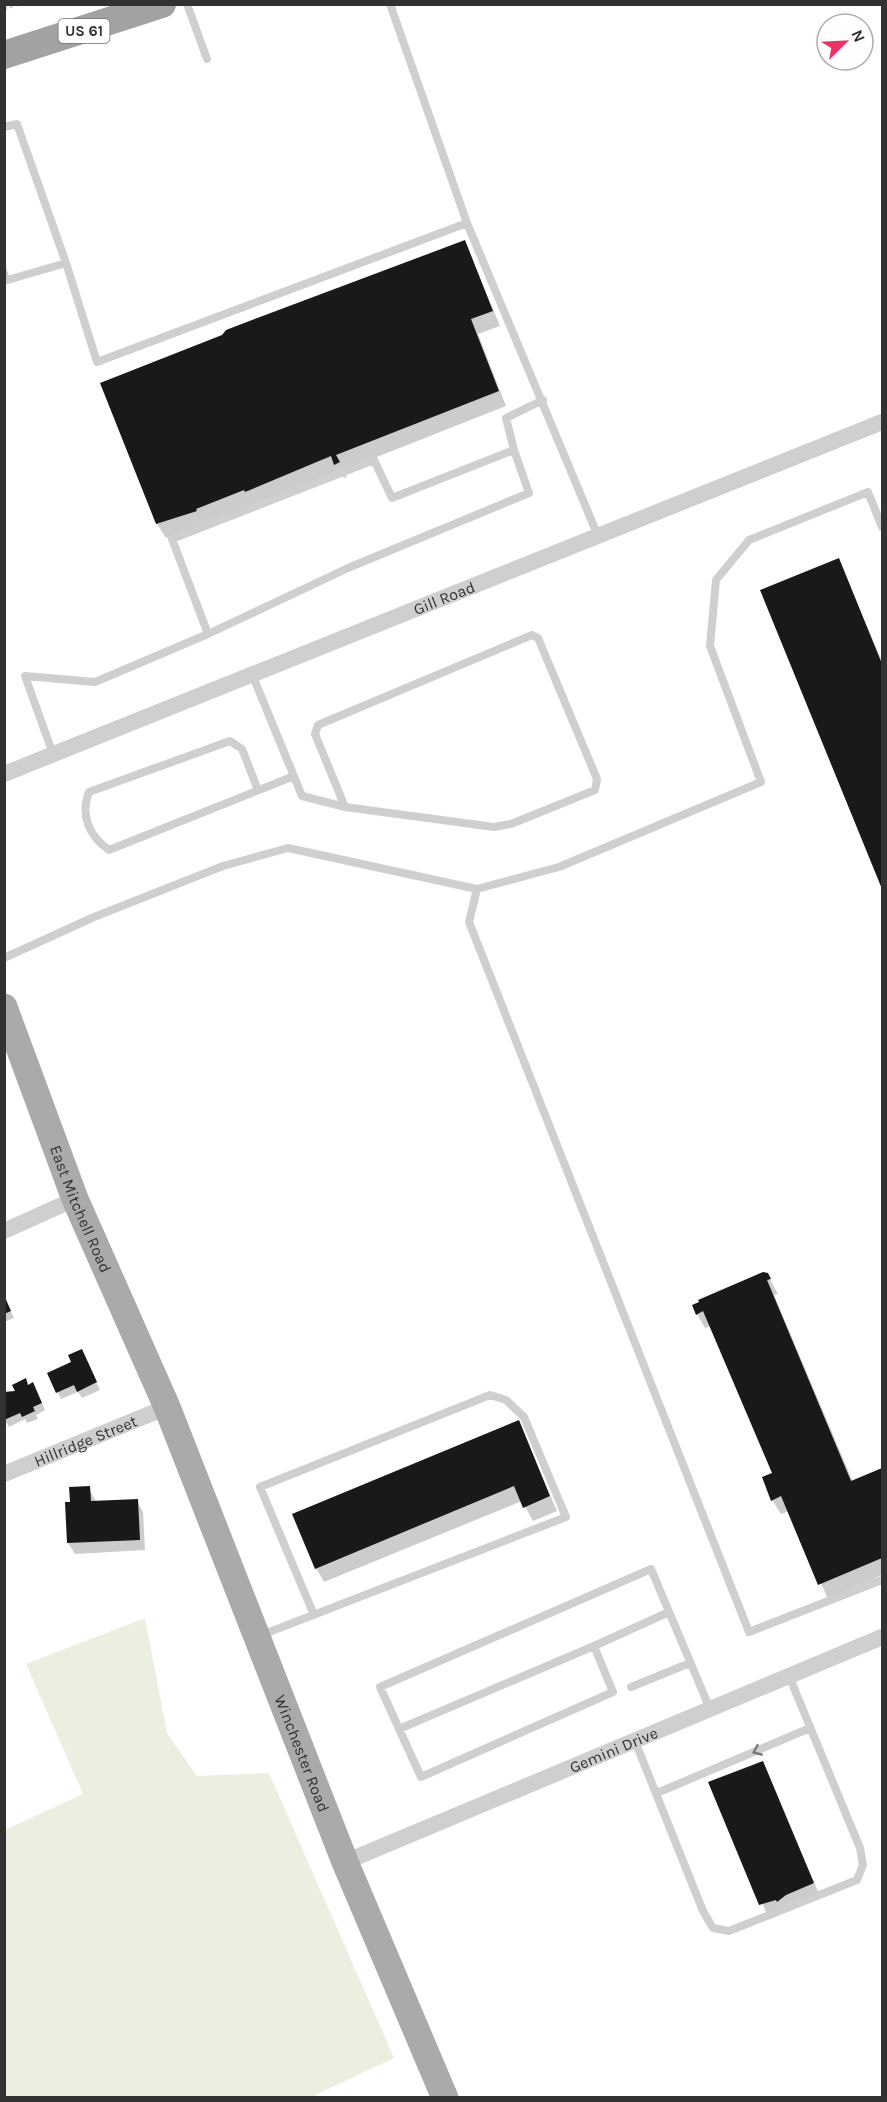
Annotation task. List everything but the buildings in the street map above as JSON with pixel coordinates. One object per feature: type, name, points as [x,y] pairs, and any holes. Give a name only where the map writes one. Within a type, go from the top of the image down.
[{"type":"highway","name":"US 61","points":[[4,55],[162,4]]},
{"type":"main road","name":"East Mitchell Road","points":[[4,1007],[75,1199],[167,1407]]},
{"type":"main road","name":"Winchester Road","points":[[167,1407],[345,1862],[445,2097]]},
{"type":"street","name":"Gill Road","points":[[4,774],[882,422]]},
{"type":"street","points":[[4,1231],[75,1199]]},
{"type":"street","name":"Hillridge Street","points":[[4,1474],[167,1407]]},
{"type":"street","name":"Gemini Drive","points":[[345,1862],[789,1676],[881,1642]]},
{"type":"lane","points":[[187,4],[207,59]]},
{"type":"lane","points":[[390,4],[467,223],[598,536]]},
{"type":"lane","points":[[4,127],[18,124],[97,362],[467,223]]},
{"type":"lane","points":[[4,281],[66,263]]},
{"type":"lane","points":[[54,754],[25,676],[95,682],[208,634],[348,568],[530,493],[514,450],[506,418],[543,400]]},
{"type":"lane","points":[[208,634],[172,539],[374,460],[392,498],[514,450]]},
{"type":"lane","points":[[4,958],[94,917],[202,875],[288,848],[477,889],[559,867],[761,782],[710,646],[716,580],[749,540],[868,492],[882,527]]},
{"type":"lane","points":[[252,674],[302,796],[345,807],[494,827],[511,824],[595,790],[597,779],[538,638],[532,635],[318,725],[315,734],[345,807]]},
{"type":"lane","points":[[258,790],[242,749],[230,741],[88,792],[83,807],[94,840],[109,850],[294,776]]},
{"type":"lane","points":[[477,889],[469,922],[748,1632],[882,1580]]},
{"type":"lane","points":[[257,1637],[314,1615],[566,1517],[524,1417],[506,1400],[490,1395],[260,1486],[314,1615]]},
{"type":"lane","points":[[594,1646],[613,1692],[421,1777],[380,1688],[651,1569],[710,1709]]},
{"type":"lane","points":[[399,1729],[669,1612]]},
{"type":"lane","points":[[631,1687],[690,1663]]},
{"type":"lane","points":[[635,1741],[703,1911],[713,1928],[729,1931],[831,1893],[857,1880],[862,1865],[860,1848],[789,1676]]},
{"type":"lane","points":[[657,1793],[810,1728]]},
{"type":"path","points":[[4,9],[19,4]]},
{"type":"shaded area","points":[[145,1618],[167,1733],[197,1776],[269,1773],[394,2058],[311,2097],[5,2097],[5,1830],[83,1794],[26,1664]]}]
